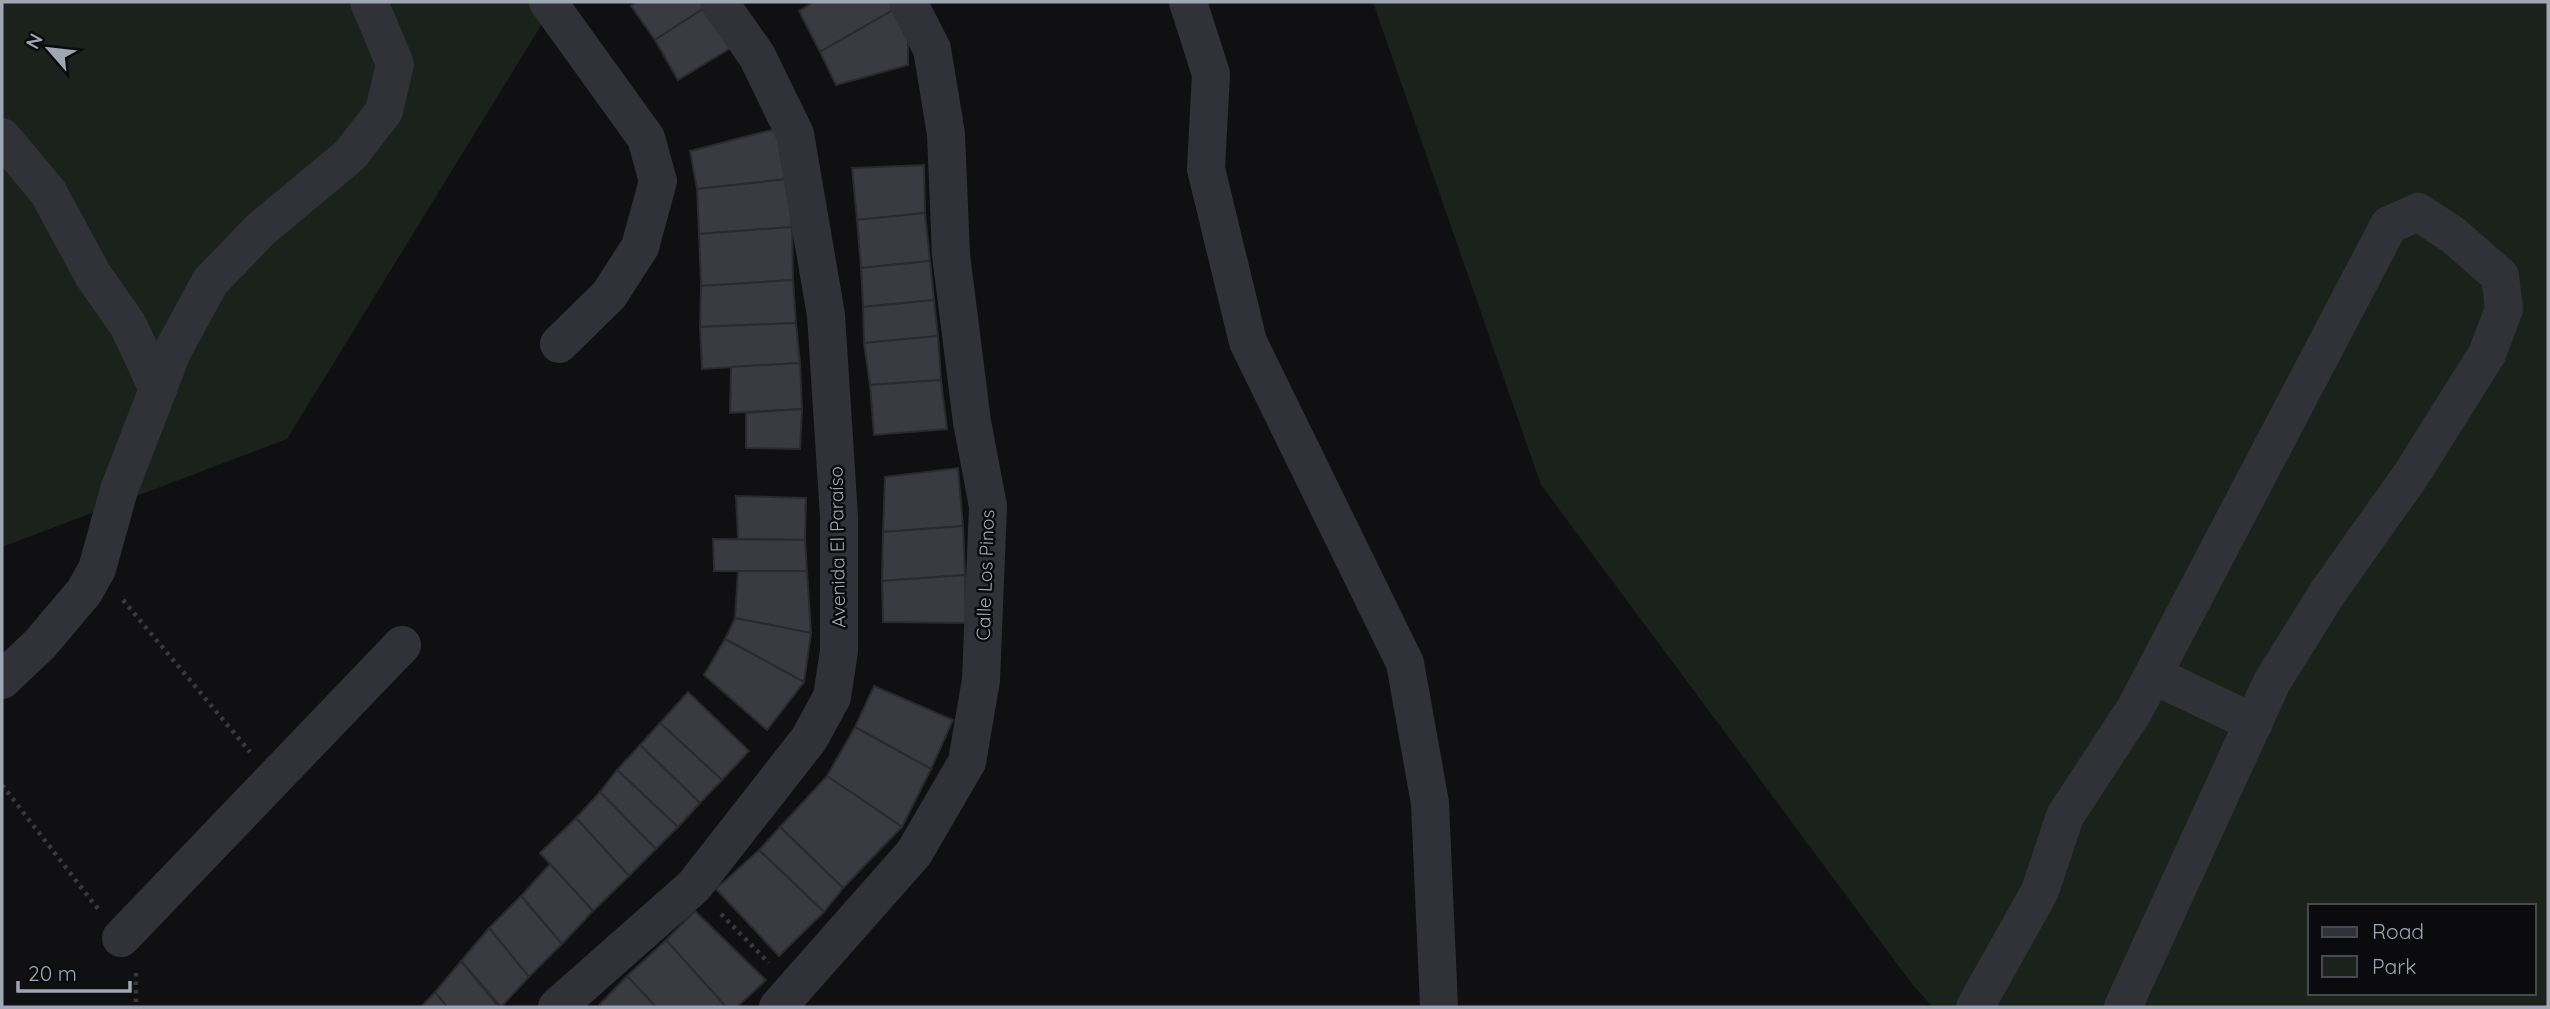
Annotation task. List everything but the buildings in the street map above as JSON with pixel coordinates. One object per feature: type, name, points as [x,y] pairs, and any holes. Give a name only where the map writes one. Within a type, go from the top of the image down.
[{"type":"street","points":[[2,680],[40,643],[84,592],[97,569],[119,490],[172,352],[209,282],[260,230],[350,155],[384,111],[395,64],[369,2]]},
{"type":"street","points":[[548,2],[646,138],[658,181],[640,247],[609,295],[559,344]]},
{"type":"street","name":"Avenida El Paraíso","points":[[558,1007],[694,886],[809,739],[832,697],[839,651],[839,517],[826,315],[795,134],[757,56],[719,2]]},
{"type":"street","name":"Calle Los Pinos","points":[[787,998],[914,853],[967,762],[981,680],[988,506],[972,422],[951,255],[946,134],[932,49],[908,2]]},
{"type":"street","points":[[1188,2],[1211,74],[1206,169],[1248,342],[1405,663],[1430,803],[1439,1007]]},
{"type":"street","points":[[2,137],[48,192],[93,275],[128,325],[158,389]]},
{"type":"street","points":[[1975,1007],[2040,891],[2065,816],[2135,709],[2389,225],[2418,212],[2453,235],[2500,276],[2504,309],[2487,355],[2328,592],[2272,682],[2123,1007]]},
{"type":"street","points":[[121,938],[402,645]]},
{"type":"street","points":[[2153,675],[2254,723]]},
{"type":"path","points":[[97,569],[273,780]]},
{"type":"path","points":[[2,785],[121,938],[135,972],[136,1007]]},
{"type":"path","points":[[694,886],[787,998]]},
{"type":"green space","points":[[2,2],[548,2],[545,19],[287,439],[2,547]]},
{"type":"green space","points":[[1373,2],[2548,2],[2548,1007],[1933,1007],[1912,984],[1541,485]]}]
